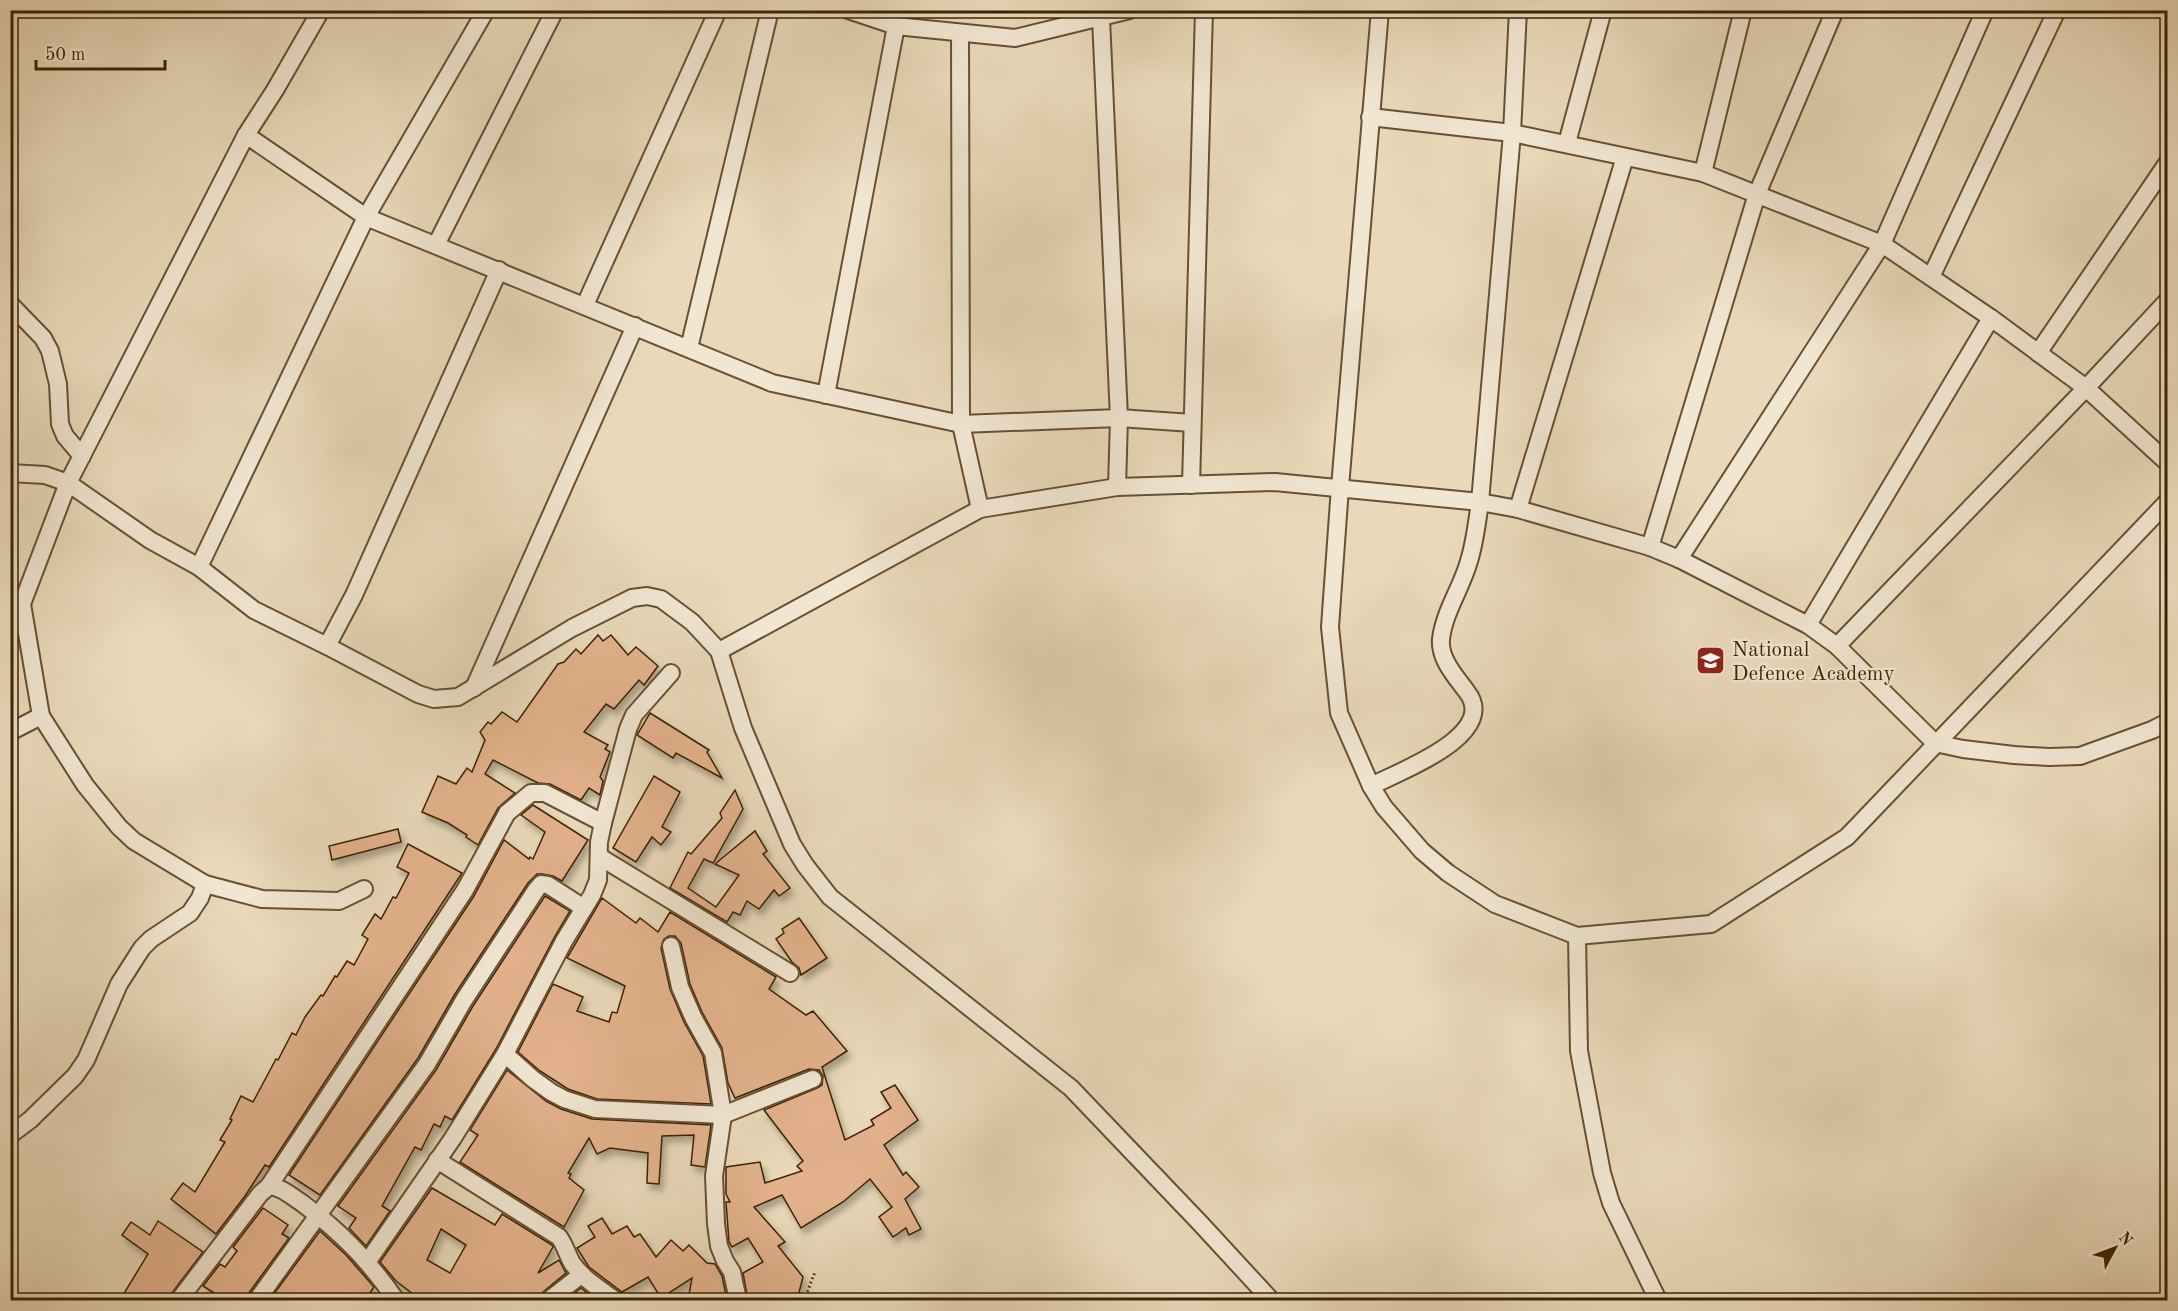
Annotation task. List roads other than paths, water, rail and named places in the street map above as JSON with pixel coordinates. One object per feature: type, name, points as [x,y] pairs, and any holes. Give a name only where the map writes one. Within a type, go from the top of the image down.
[{"type":"street","points":[[321,10],[276,90],[246,135],[68,483],[22,604],[41,716],[85,785],[119,827],[134,841],[205,884],[262,899],[339,901],[364,889]]},
{"type":"street","points":[[199,567],[366,217],[486,10]]},
{"type":"street","points":[[436,245],[555,10]]},
{"type":"street","points":[[585,305],[718,10]]},
{"type":"street","points":[[689,348],[770,10]]},
{"type":"street","points":[[848,10],[896,26],[1015,38],[1130,10]]},
{"type":"street","points":[[1191,485],[1204,10]]},
{"type":"street","points":[[1380,10],[1330,627],[1339,713],[1371,786],[1384,807],[1422,850],[1448,873],[1495,904],[1577,936],[1711,924],[1846,837],[2168,501]]},
{"type":"street","points":[[1371,786],[1434,756],[1463,734],[1472,720],[1474,710],[1470,695],[1444,658],[1441,641],[1443,627],[1469,561],[1480,502],[1512,133],[1518,10]]},
{"type":"street","points":[[1567,143],[1603,10]]},
{"type":"street","points":[[1703,173],[1743,10]]},
{"type":"street","points":[[1650,547],[1757,194],[1836,10]]},
{"type":"street","points":[[1679,559],[1882,244],[1985,10]]},
{"type":"street","points":[[1931,277],[2057,10]]},
{"type":"street","points":[[1101,18],[1119,418],[1117,487]]},
{"type":"street","points":[[826,395],[896,26]]},
{"type":"street","points":[[960,33],[961,424],[980,509]]},
{"type":"street","points":[[1370,117],[1512,133],[1703,173],[1882,244],[1991,318],[2086,388],[2168,463]]},
{"type":"street","points":[[246,135],[366,217],[772,383],[961,424],[1119,418],[1192,423]]},
{"type":"street","points":[[1518,508],[1625,157]]},
{"type":"street","points":[[2038,353],[2168,162]]},
{"type":"street","points":[[327,646],[354,595],[499,270]]},
{"type":"street","points":[[1837,646],[2168,300]]},
{"type":"street","points":[[10,304],[43,338],[50,351],[57,384],[60,424],[65,436],[82,456]]},
{"type":"street","points":[[1808,625],[1991,318]]},
{"type":"street","points":[[474,688],[635,326]]},
{"type":"street","points":[[10,473],[45,475],[68,483],[150,540],[199,567],[254,610],[418,694],[434,699],[458,697],[572,628],[632,598],[647,596],[661,599],[692,622],[719,651],[743,728],[792,844],[830,897],[1071,1088],[1271,1300]]},
{"type":"street","points":[[719,651],[980,509],[1117,487],[1275,482],[1340,487],[1518,508],[1650,547],[1679,559],[1808,625],[1837,646],[1935,743],[2014,755],[2080,756],[2168,722]]},
{"type":"street","points":[[368,1261],[453,1138],[505,1054],[564,941],[584,908],[598,880],[599,842],[628,729],[634,716],[671,673]]},
{"type":"street","points":[[10,732],[41,716]]},
{"type":"street","points":[[179,1300],[260,1194],[269,1186],[465,890],[507,813],[531,793],[545,793],[603,823]]},
{"type":"street","points":[[600,856],[790,973]]},
{"type":"street","points":[[10,1135],[30,1120],[75,1076],[86,1060],[119,984],[142,948],[151,939],[190,913],[200,898],[205,884]]},
{"type":"street","points":[[257,1300],[427,1064],[464,1000],[541,884],[548,885],[584,908]]},
{"type":"street","points":[[1577,936],[1579,1052],[1602,1173],[1611,1203],[1658,1300]]},
{"type":"street","points":[[671,946],[680,987],[693,1017],[714,1053],[723,1115],[714,1176],[716,1224],[719,1246],[732,1272],[738,1300]]},
{"type":"street","points":[[505,1054],[533,1080],[551,1092],[564,1099],[595,1109],[723,1115],[813,1079]]},
{"type":"street","points":[[437,1160],[559,1237],[571,1262],[581,1275],[615,1300]]},
{"type":"street","points":[[269,1186],[282,1189],[334,1227],[368,1261],[396,1300]]},
{"type":"street","points":[[535,1300],[542,1297],[547,1300],[581,1275]]},
{"type":"place","name":"National Defence Academy","points":[[1711,661]]}]
